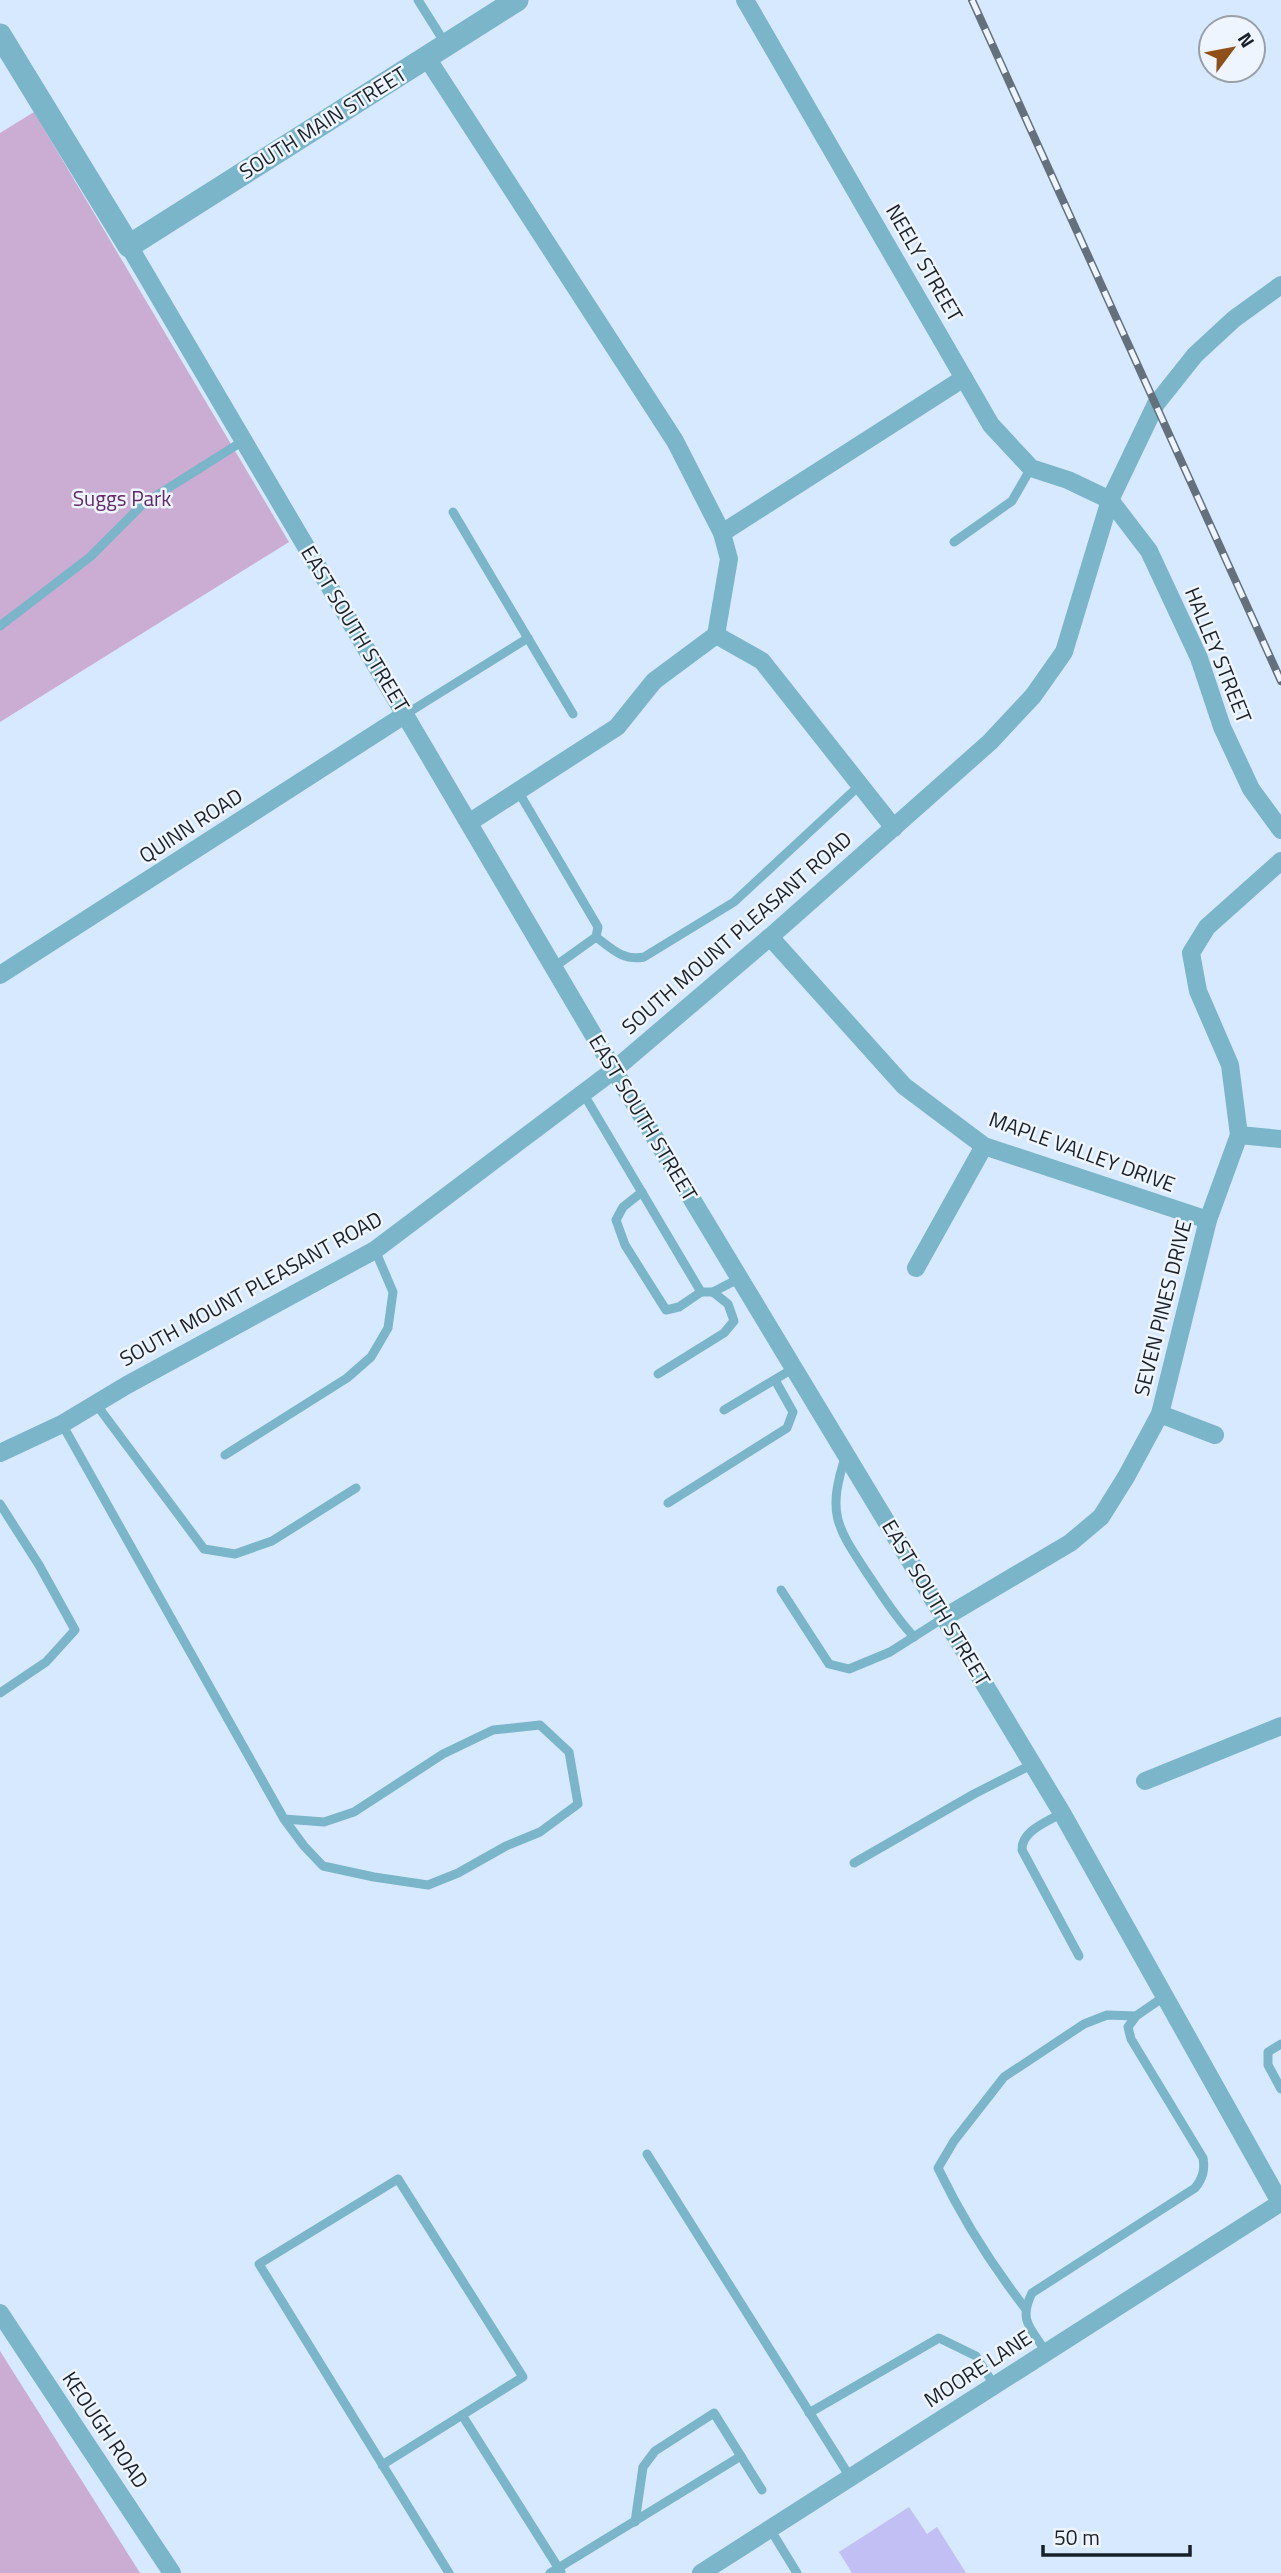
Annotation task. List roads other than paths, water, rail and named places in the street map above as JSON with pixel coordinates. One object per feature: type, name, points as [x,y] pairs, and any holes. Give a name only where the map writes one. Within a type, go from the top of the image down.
[{"type":"street","name":"SOUTH MAIN STREET","points":[[129,246],[517,0]]},
{"type":"street","name":"NEELY STREET","points":[[746,0],[991,425],[1031,468],[1068,480],[1110,500]]},
{"type":"street","name":"EAST SOUTH STREET","points":[[0,35],[129,246],[614,1070],[1062,1812],[1281,2203]]},
{"type":"street","points":[[426,58],[675,441],[722,533],[729,559],[716,635],[654,681],[617,727],[470,822]]},
{"type":"street","name":"SOUTH MOUNT PLEASANT ROAD","points":[[0,1453],[62,1424],[375,1250],[614,1070],[770,937],[990,742],[1033,696],[1064,652],[1110,500],[1156,404],[1195,355],[1234,319],[1281,285]]},
{"type":"street","points":[[722,533],[964,378]]},
{"type":"street","name":"HALLEY STREET","points":[[1110,500],[1149,551],[1199,658],[1222,727],[1251,789],[1281,830]]},
{"type":"street","points":[[716,635],[762,661],[894,828]]},
{"type":"street","name":"QUINN ROAD","points":[[0,975],[406,714]]},
{"type":"street","name":"SEVEN PINES DRIVE","points":[[945,1617],[1070,1543],[1101,1517],[1160,1414],[1208,1220],[1239,1135],[1230,1065],[1198,991],[1191,953],[1207,927],[1281,861]]},
{"type":"street","name":"MAPLE VALLEY DRIVE","points":[[770,937],[904,1086],[984,1146],[1208,1220]]},
{"type":"street","points":[[1239,1135],[1281,1139]]},
{"type":"street","points":[[916,1268],[984,1146]]},
{"type":"street","name":"SEVEN PINES DRIVE","points":[[1160,1414],[1215,1435]]},
{"type":"street","points":[[1145,1781],[1281,1727]]},
{"type":"street","name":"MOORE LANE","points":[[701,2573],[1281,2203]]},
{"type":"street","name":"KEOUGH ROAD","points":[[0,2313],[172,2573]]},
{"type":"lane","points":[[418,0],[446,45]]},
{"type":"lane","points":[[0,626],[90,557],[143,503],[243,441]]},
{"type":"lane","points":[[954,542],[1012,501],[1031,468]]},
{"type":"lane","points":[[453,512],[573,714]]},
{"type":"lane","points":[[406,714],[528,638]]},
{"type":"lane","points":[[596,937],[617,953],[632,959],[644,957],[734,902],[860,785]]},
{"type":"lane","points":[[518,791],[598,927],[596,937],[554,967]]},
{"type":"lane","points":[[583,1093],[702,1292]]},
{"type":"lane","points":[[642,1192],[623,1207],[616,1220],[625,1245],[666,1310],[679,1307],[702,1292],[713,1292],[740,1278]]},
{"type":"lane","points":[[225,1455],[347,1378],[371,1357],[388,1328],[393,1292],[375,1250]]},
{"type":"lane","points":[[658,1374],[724,1333],[734,1321],[727,1304],[713,1292]]},
{"type":"lane","points":[[724,1410],[794,1368]]},
{"type":"lane","points":[[668,1503],[787,1428],[793,1412],[775,1380]]},
{"type":"lane","points":[[96,1404],[204,1549],[235,1554],[272,1541],[356,1488]]},
{"type":"lane","points":[[62,1424],[284,1819],[323,1866],[428,1885],[540,1832],[578,1804],[569,1752],[540,1725],[494,1730],[443,1754],[344,1815],[324,1822],[284,1819]]},
{"type":"lane","points":[[846,1454],[836,1506],[845,1539],[893,1615],[914,1637]]},
{"type":"lane","points":[[0,1504],[39,1565],[75,1630],[47,1662],[0,1693]]},
{"type":"lane","points":[[782,1590],[829,1664],[849,1669],[890,1652],[945,1617]]},
{"type":"lane","points":[[853,1863],[974,1794],[1033,1764]]},
{"type":"lane","points":[[1062,1812],[1027,1835],[1022,1842],[1022,1850],[1079,1956]]},
{"type":"lane","points":[[1046,2352],[1025,2319],[1025,2308],[1032,2293],[1195,2188],[1201,2181],[1205,2168],[1203,2158],[1131,2039],[1128,2027],[1136,2016],[1165,1996]]},
{"type":"lane","points":[[1025,2308],[1001,2277],[955,2203],[938,2168],[954,2141],[1004,2077],[1084,2024],[1107,2015],[1136,2016]]},
{"type":"lane","points":[[1281,2044],[1268,2052],[1268,2065],[1281,2089]]},
{"type":"lane","points":[[647,2154],[850,2477]]},
{"type":"lane","points":[[382,2465],[523,2377],[398,2179],[259,2264],[382,2465],[449,2573]]},
{"type":"lane","points":[[809,2413],[939,2338],[976,2356],[994,2385]]},
{"type":"lane","points":[[635,2522],[643,2466],[654,2451],[714,2413],[762,2490]]},
{"type":"lane","points":[[462,2415],[557,2571],[741,2456]]},
{"type":"lane","points":[[769,2529],[797,2573]]},
{"type":"railway","points":[[972,0],[1281,681]]},
{"type":"park label","name":"Suggs Park","points":[[122,499]]}]
